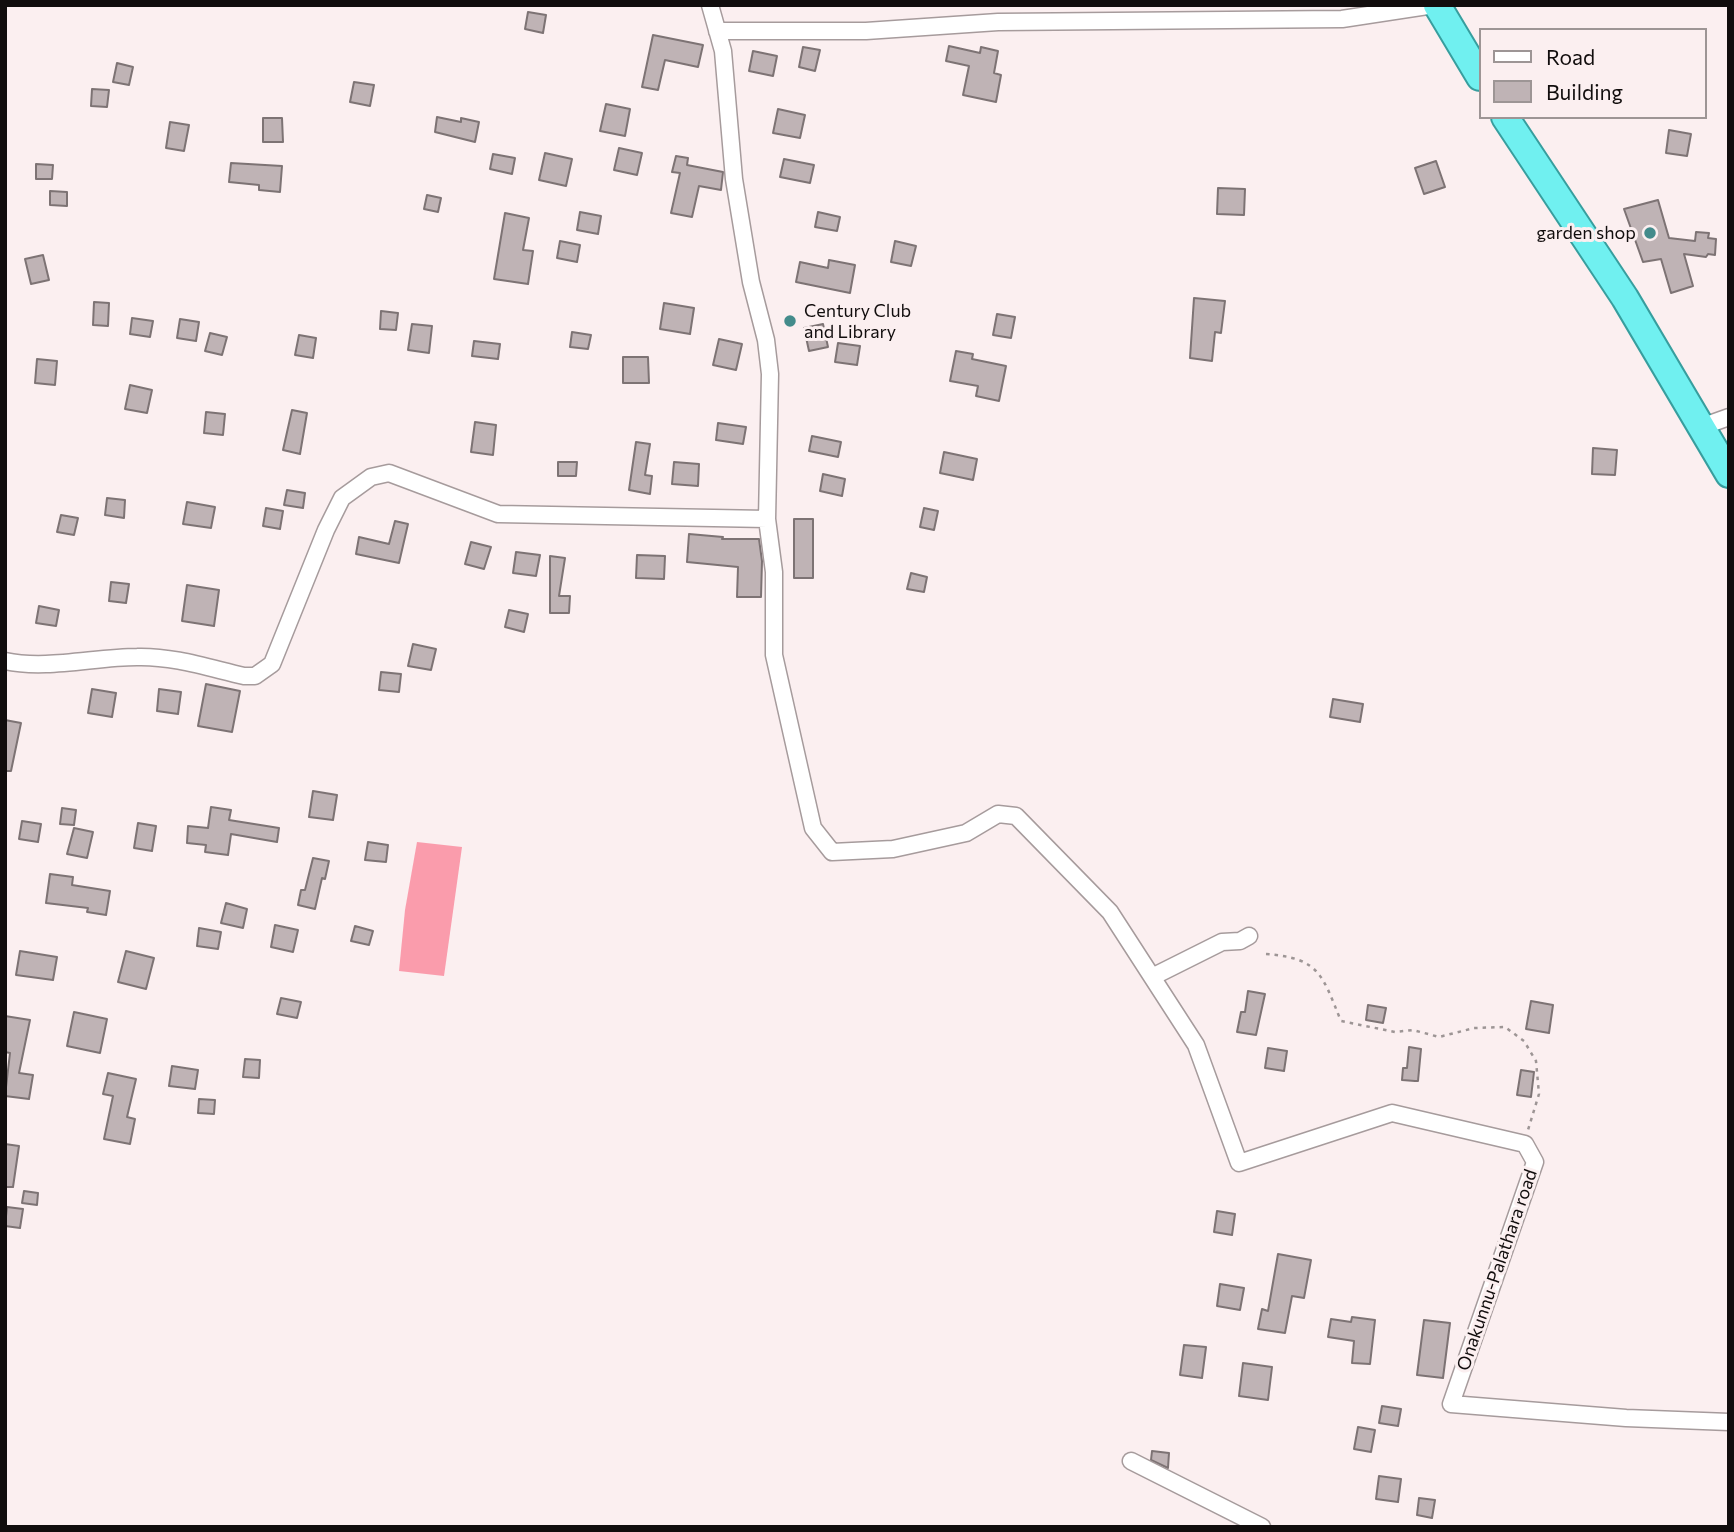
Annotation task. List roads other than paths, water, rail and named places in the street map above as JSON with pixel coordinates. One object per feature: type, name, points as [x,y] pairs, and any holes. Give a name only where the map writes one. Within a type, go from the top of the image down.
[{"type":"highway","points":[[1436,5],[1478,73]]},
{"type":"highway","points":[[1506,119],[1625,298],[1729,474]]},
{"type":"street","points":[[5,661],[57,663],[139,656],[169,659],[244,676],[255,676],[272,664],[326,530],[342,498],[371,477],[389,473],[498,514],[767,519],[770,374],[766,340],[751,282],[734,179],[723,51],[710,5]]},
{"type":"street","points":[[717,31],[866,31],[998,22],[1342,19],[1436,5]]},
{"type":"street","points":[[1701,427],[1729,417]]},
{"type":"street","name":"Onakunnu-Palathara road","points":[[767,519],[774,572],[774,655],[813,828],[832,852],[893,849],[965,833],[998,814],[1016,816],[1110,912],[1196,1045],[1238,1163],[1392,1113],[1525,1144],[1535,1162],[1451,1404],[1626,1418],[1729,1422]]},
{"type":"street","points":[[1152,977],[1222,942],[1240,941],[1249,936]]},
{"type":"street","points":[[1132,1461],[1262,1527]]},
{"type":"place","name":"garden shop","points":[[1650,233]]},
{"type":"place","name":"Century Club and Library","points":[[790,321]]}]
